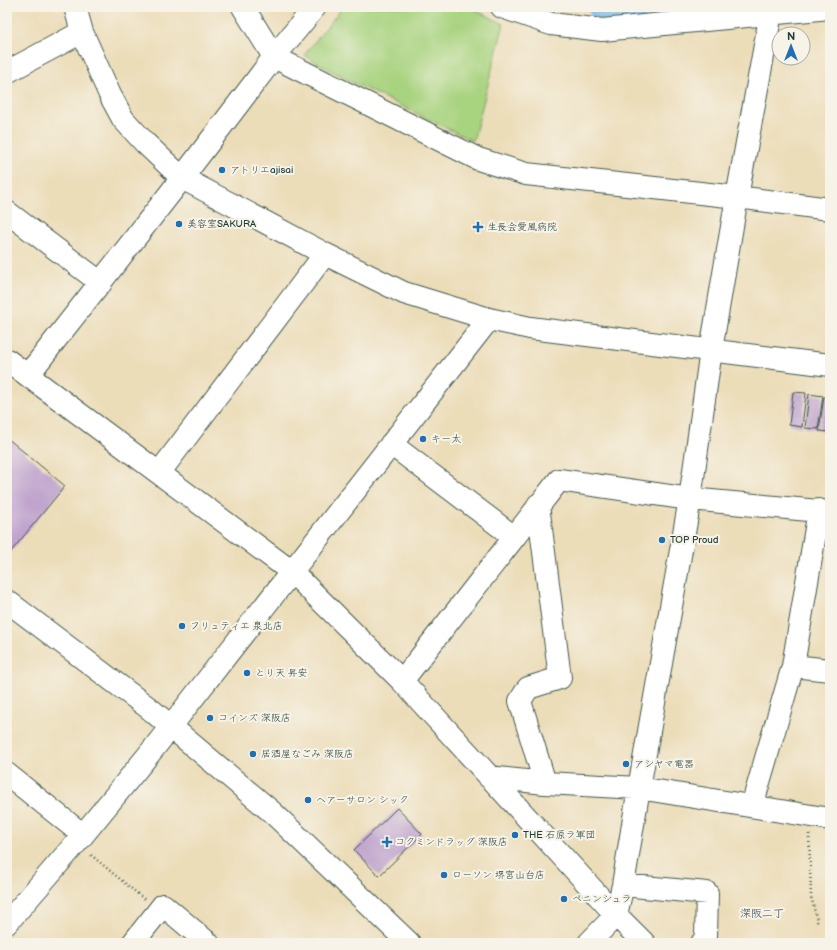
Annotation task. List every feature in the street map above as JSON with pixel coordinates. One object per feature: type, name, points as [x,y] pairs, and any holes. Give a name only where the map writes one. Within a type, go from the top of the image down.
[{"type":"street","points":[[76,7],[82,32],[110,95],[123,119],[145,143],[182,178],[325,254],[404,293],[489,319],[530,328],[830,365]]},
{"type":"street","points":[[243,7],[274,57],[478,159],[526,174],[737,197],[830,209]]},
{"type":"street","points":[[28,375],[182,178],[274,57],[315,7]]},
{"type":"street","points":[[502,7],[551,24],[602,30],[772,12],[830,8]]},
{"type":"street","points":[[589,943],[616,915],[624,885],[639,788],[690,499],[711,350],[737,197],[772,12]]},
{"type":"street","points":[[7,72],[82,32]]},
{"type":"street","points":[[7,212],[101,282]]},
{"type":"street","points":[[160,473],[325,254]]},
{"type":"street","points":[[7,923],[80,839],[170,727],[489,319]]},
{"type":"street","points":[[7,360],[292,572],[402,681],[616,915],[644,943]]},
{"type":"street","points":[[392,444],[514,537]]},
{"type":"street","points":[[402,681],[558,480],[690,499],[825,511],[793,666],[752,806]]},
{"type":"street","points":[[538,505],[560,678],[528,688],[520,701],[544,783]]},
{"type":"street","points":[[7,601],[150,709],[273,813],[409,943]]},
{"type":"street","points":[[793,666],[830,670]]},
{"type":"street","points":[[7,774],[80,839]]},
{"type":"street","points":[[489,777],[544,783],[639,788],[830,819]]},
{"type":"street","points":[[624,885],[707,893],[706,937],[702,943]]},
{"type":"street","points":[[134,943],[163,905],[208,943]]},
{"type":"path","points":[[809,815],[811,896],[818,925]]},
{"type":"path","points":[[80,839],[159,910]]},
{"type":"green space","points":[[343,7],[469,7],[504,24],[473,141],[348,80],[304,55]]},
{"type":"building","points":[[793,392],[806,393],[802,427],[789,425]]},
{"type":"building","points":[[809,394],[823,396],[818,429],[805,428]]},
{"type":"building","points":[[824,397],[830,398],[830,432],[819,431]]},
{"type":"building","points":[[7,438],[65,486],[9,554],[7,553]]},
{"type":"building","points":[[397,808],[422,834],[379,876],[354,850]]},
{"type":"waterway","points":[[604,7],[634,7]]},
{"type":"place","name":"アトリエajisai","points":[[222,170]]},
{"type":"place","name":"美容室SAKURA","points":[[179,224]]},
{"type":"place","name":"生長会愛風病院","points":[[478,227]]},
{"type":"place","name":"キー太","points":[[423,439]]},
{"type":"place","name":"TOP Proud","points":[[662,540]]},
{"type":"place","name":"フリュティエ 泉北店","points":[[182,626]]},
{"type":"place","name":"とり天 昇安","points":[[247,673]]},
{"type":"place","name":"コインズ 深阪店","points":[[210,718]]},
{"type":"place","name":"居酒屋なごみ 深阪店","points":[[253,754]]},
{"type":"place","name":"アシヤマ電器","points":[[626,764]]},
{"type":"place","name":"ヘアーサロン シック","points":[[308,800]]},
{"type":"place","name":"THE 石原ラ軍団","points":[[515,835]]},
{"type":"place","name":"コクミンドラッグ 深阪店","points":[[387,842]]},
{"type":"place","name":"ローソン 堺宮山台店","points":[[444,875]]},
{"type":"place","name":"ペニンシュラ","points":[[564,899]]},
{"type":"district","name":"深阪二丁","points":[[762,913]]}]
